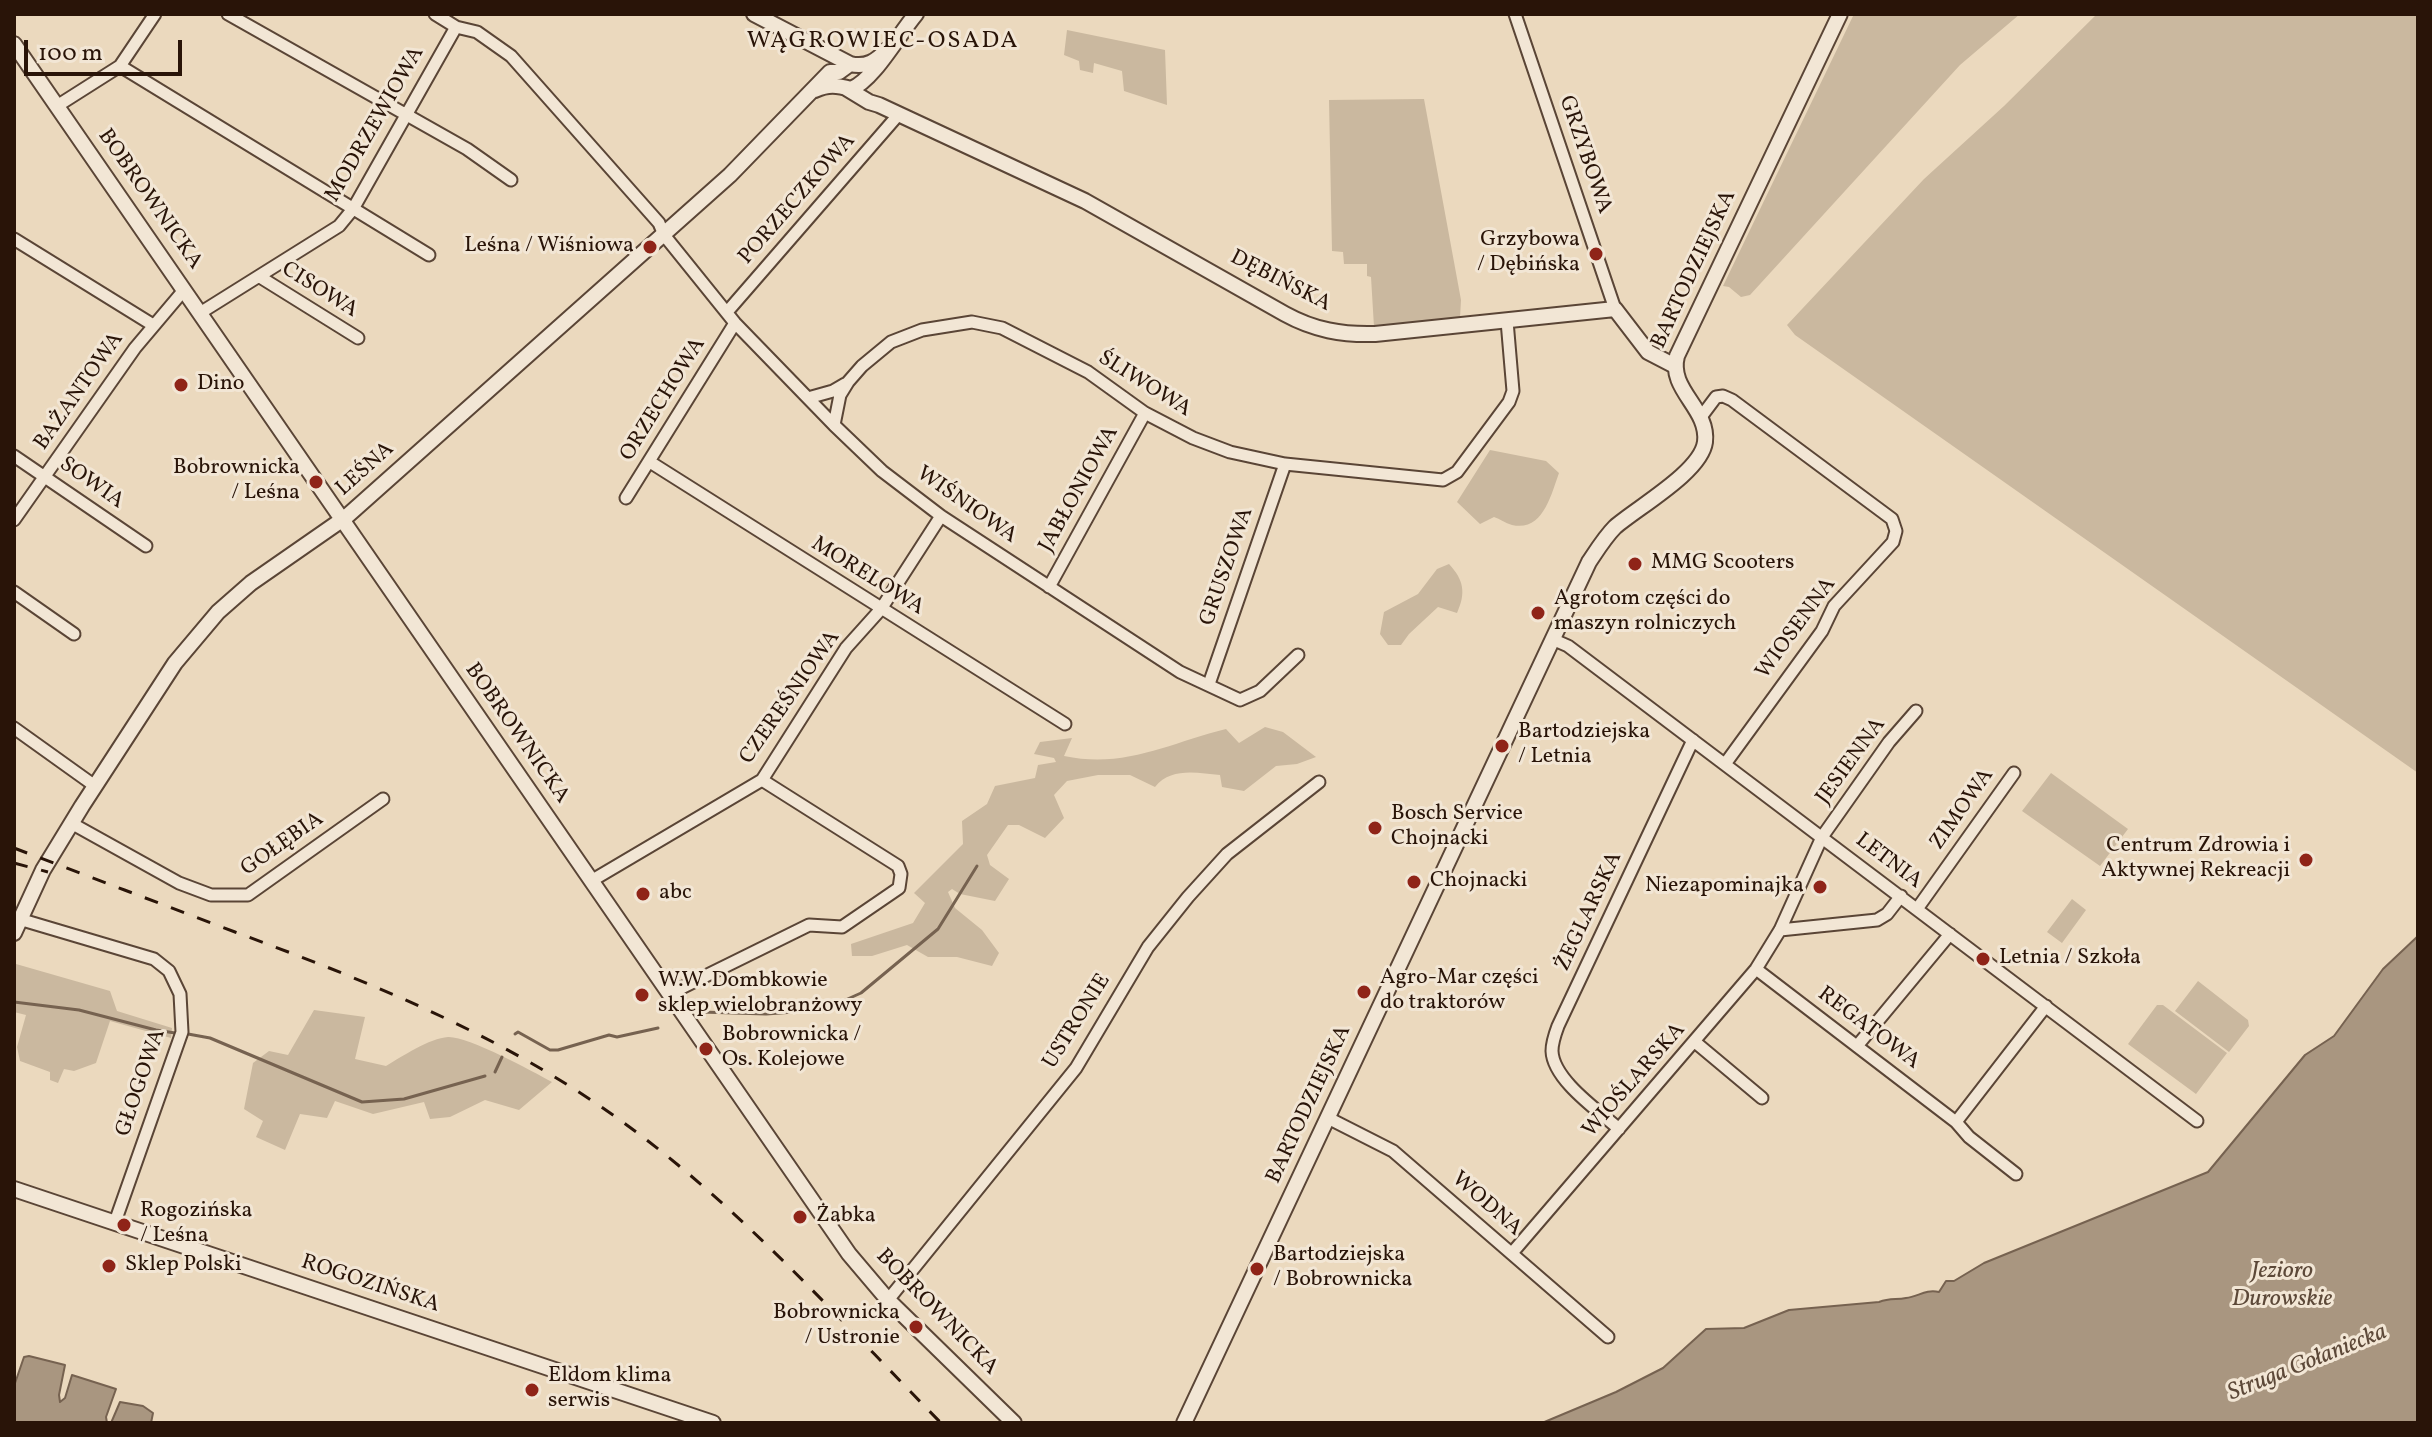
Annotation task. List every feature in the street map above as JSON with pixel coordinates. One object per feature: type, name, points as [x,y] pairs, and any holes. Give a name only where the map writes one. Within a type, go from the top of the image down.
[{"type":"street","points":[[57,106],[120,66],[155,14]]},
{"type":"street","points":[[228,14],[467,149],[511,180]]},
{"type":"street","name":"WIŚNIOWA","points":[[435,14],[456,27],[477,32],[511,56],[651,214],[664,235],[735,323],[882,471],[941,516],[1180,672],[1240,700],[1260,691],[1298,655]]},
{"type":"street","name":"DĘBIŃSKA","points":[[754,14],[816,47],[879,105],[1085,201],[1316,328],[1342,334],[1375,334],[1615,309]]},
{"type":"street","points":[[849,76],[873,73],[916,14]]},
{"type":"street","name":"GRZYBOWA","points":[[1515,14],[1615,309]]},
{"type":"street","name":"BARTODZIEJSKA","points":[[1184,1423],[1585,569],[1606,538],[1699,458],[1705,439],[1701,417],[1676,379],[1678,351],[1840,14]]},
{"type":"street","name":"MODRZEWIOWA","points":[[200,313],[339,226],[353,209],[456,27]]},
{"type":"street","name":"BOBROWNICKA","points":[[14,44],[849,1254],[888,1300],[1014,1423]]},
{"type":"street","points":[[120,66],[429,255]]},
{"type":"street","name":"LEŚNA","points":[[17,926],[43,870],[71,823],[175,663],[210,621],[244,589],[342,520],[745,162],[815,90],[849,76]]},
{"type":"street","name":"PORZECZKOWA","points":[[727,312],[899,114]]},
{"type":"street","points":[[14,239],[153,325]]},
{"type":"street","name":"CISOWA","points":[[260,277],[358,338]]},
{"type":"street","name":"BAŻANTOWA","points":[[14,520],[153,325],[184,290]]},
{"type":"street","points":[[1615,309],[1648,352],[1675,366]]},
{"type":"street","name":"ŚLIWOWA","points":[[834,425],[840,395],[848,382],[891,342],[922,330],[972,322],[1002,328],[1088,372],[1145,413],[1193,438],[1230,452],[1285,464],[1443,480],[1457,472],[1509,402],[1513,391],[1507,321]]},
{"type":"street","name":"ORZECHOWA","points":[[626,498],[735,323]]},
{"type":"street","name":"ŚLIWOWA","points":[[808,398],[833,391],[848,382]]},
{"type":"street","name":"WIOSENNA","points":[[1701,417],[1716,397],[1732,400],[1892,519],[1896,531],[1893,542],[1834,606],[1822,631],[1725,764]]},
{"type":"street","name":"JABŁONIOWA","points":[[1049,587],[1145,413]]},
{"type":"street","name":"SOWIA","points":[[14,456],[146,546]]},
{"type":"street","name":"MORELOWA","points":[[650,462],[1065,724]]},
{"type":"street","name":"GRUSZOWA","points":[[1209,684],[1285,464]]},
{"type":"street","name":"CZEREŚNIOWA","points":[[591,881],[762,780],[846,648],[881,609],[941,516]]},
{"type":"street","points":[[14,592],[74,634]]},
{"type":"street","name":"LETNIA","points":[[1552,639],[1568,646],[2197,1121]]},
{"type":"street","name":"JESIENNA","points":[[1822,837],[1889,742],[1916,711]]},
{"type":"street","points":[[14,728],[95,786]]},
{"type":"street","name":"ŻEGLARSKA","points":[[1619,1129],[1557,1070],[1552,1052],[1553,1042],[1693,740]]},
{"type":"street","name":"ZIMOWA","points":[[1917,909],[2014,773]]},
{"type":"street","points":[[669,994],[809,925],[842,927],[899,888],[901,874],[898,866],[762,780]]},
{"type":"street","name":"USTRONIE","points":[[888,1300],[1076,1068],[1148,947],[1188,897],[1227,854],[1319,782]]},
{"type":"street","name":"GOŁĘBIA","points":[[71,823],[179,883],[211,895],[248,895],[383,799]]},
{"type":"street","name":"WIOŚLARSKA","points":[[1512,1253],[1756,969],[1780,930],[1822,837]]},
{"type":"street","points":[[1780,930],[1877,920],[1887,914],[1901,896]]},
{"type":"street","name":"GŁOGOWA","points":[[17,926],[154,959],[169,971],[180,994],[182,1032],[115,1222]]},
{"type":"street","points":[[1857,1046],[1950,934]]},
{"type":"street","name":"REGATOWA","points":[[1756,969],[1956,1122],[1969,1137],[2016,1174]]},
{"type":"street","points":[[1956,1122],[2046,1006]]},
{"type":"street","points":[[1695,1042],[1762,1098]]},
{"type":"street","name":"WODNA","points":[[1328,1118],[1393,1151],[1608,1337]]},
{"type":"street","name":"ROGOZIŃSKA","points":[[14,1189],[713,1423]]},
{"type":"shaded area","points":[[1854,14],[2020,14],[1960,65],[1750,295],[1741,297],[1723,286]]},
{"type":"shaded area","points":[[2097,14],[2418,14],[2418,773],[1795,335],[1787,325],[1924,179]]},
{"type":"shaded area","points":[[1067,30],[1165,50],[1167,105],[1124,91],[1122,71],[1094,63],[1093,73],[1080,70],[1079,61],[1064,55]]},
{"type":"shaded area","points":[[1424,99],[1461,300],[1460,318],[1374,327],[1371,277],[1367,276],[1367,264],[1344,264],[1343,252],[1332,251],[1329,100]]},
{"type":"shaded area","points":[[1490,450],[1546,461],[1559,473],[1544,510],[1531,523],[1512,525],[1494,517],[1480,524],[1457,502]]},
{"type":"shaded area","points":[[1449,564],[1462,587],[1457,613],[1438,607],[1401,645],[1388,645],[1380,634],[1384,612],[1418,594],[1437,569]]},
{"type":"shaded area","points":[[1265,727],[1283,732],[1316,757],[1297,764],[1276,766],[1244,791],[1222,787],[1220,775],[1194,773],[1169,776],[1155,787],[1130,775],[1098,775],[1067,781],[1054,795],[1064,818],[1045,838],[1019,825],[1008,825],[987,855],[990,865],[1009,879],[995,901],[960,894],[952,889],[948,892],[955,908],[982,930],[999,953],[992,966],[957,957],[928,957],[907,945],[872,956],[852,956],[851,944],[913,923],[925,903],[914,893],[963,844],[962,821],[987,804],[995,786],[1035,778],[1038,765],[1056,762],[1054,758],[1034,754],[1040,742],[1072,738],[1064,756],[1107,759],[1146,753],[1226,729],[1239,743]]},
{"type":"shaded area","points":[[2051,773],[2128,829],[2100,866],[2022,811]]},
{"type":"shaded area","points":[[2072,899],[2086,910],[2062,943],[2047,932]]},
{"type":"shaded area","points":[[16,964],[110,991],[117,1011],[172,1028],[171,1038],[110,1021],[96,1063],[74,1071],[64,1069],[58,1083],[50,1080],[50,1072],[20,1061],[17,1047],[26,1015],[14,1012]]},
{"type":"shaded area","points":[[2198,981],[2248,1020],[2249,1026],[2229,1052],[2175,1011]]},
{"type":"shaded area","points":[[2157,1005],[2163,1005],[2227,1053],[2196,1094],[2128,1044]]},
{"type":"shaded area","points":[[314,1010],[365,1017],[355,1059],[386,1066],[424,1044],[441,1038],[457,1038],[552,1082],[519,1110],[485,1100],[450,1117],[430,1119],[424,1102],[373,1114],[335,1101],[327,1118],[300,1114],[285,1150],[256,1137],[263,1121],[244,1109],[253,1063],[269,1051],[288,1055]]},
{"type":"water","name":"Jezioro Durowskie","points":[[2418,936],[2418,1423],[1542,1423],[1616,1392],[1663,1368],[1706,1329],[1744,1328],[1789,1310],[1879,1302],[1939,1292],[1946,1281],[1954,1281],[1984,1263],[2208,1172],[2305,1055],[2334,1036],[2383,969]]},
{"type":"water","points":[[24,1357],[65,1365],[60,1402],[65,1398],[72,1375],[116,1389],[106,1417],[107,1423],[14,1423],[14,1386]]},
{"type":"water","points":[[120,1402],[143,1406],[153,1413],[151,1423],[111,1423]]},
{"type":"waterway","points":[[821,1011],[861,993],[938,929],[977,866]]},
{"type":"waterway","points":[[14,1002],[79,1010],[175,1033]]},
{"type":"waterway","points":[[701,1012],[766,1014],[808,1011]]},
{"type":"waterway","points":[[515,1034],[518,1032],[550,1050],[558,1050],[609,1035],[617,1037],[658,1028]]},
{"type":"waterway","points":[[188,1034],[210,1038],[362,1102],[404,1099],[485,1076]]},
{"type":"waterway","points":[[495,1072],[502,1057]]},
{"type":"railway","points":[[14,848],[377,987],[468,1030],[557,1078],[647,1140],[736,1216],[941,1423]]},
{"type":"railway","points":[[14,863],[48,872]]},
{"type":"place","name":"Leśna / Wiśniowa","points":[[650,247]]},
{"type":"place","name":"Grzybowa / Dębińska","points":[[1596,254]]},
{"type":"place","name":"Dino","points":[[181,385]]},
{"type":"place","name":"Bobrownicka / Leśna","points":[[316,482]]},
{"type":"place","name":"MMG Scooters","points":[[1635,564]]},
{"type":"place","name":"Agrotom części do maszyn rolniczych","points":[[1538,613]]},
{"type":"place","name":"Bartodziejska / Letnia","points":[[1502,746]]},
{"type":"place","name":"Bosch Service Chojnacki","points":[[1375,828]]},
{"type":"place","name":"Centrum Zdrowia i Aktywnej Rekreacji","points":[[2306,860]]},
{"type":"place","name":"Chojnacki","points":[[1414,882]]},
{"type":"place","name":"Niezapominajka","points":[[1820,887]]},
{"type":"place","name":"abc","points":[[643,894]]},
{"type":"place","name":"Letnia / Szkoła","points":[[1983,959]]},
{"type":"place","name":"Agro-Mar części do traktorów","points":[[1364,992]]},
{"type":"place","name":"W.W. Dombkowie sklep wielobranżowy","points":[[642,995]]},
{"type":"place","name":"Bobrownicka / Os. Kolejowe","points":[[706,1049]]},
{"type":"place","name":"Żabka","points":[[800,1217]]},
{"type":"place","name":"Rogozińska / Leśna","points":[[124,1225]]},
{"type":"place","name":"Sklep Polski","points":[[109,1266]]},
{"type":"place","name":"Bartodziejska / Bobrownicka","points":[[1257,1269]]},
{"type":"place","name":"Bobrownicka / Ustronie","points":[[916,1327]]},
{"type":"place","name":"Eldom klima serwis","points":[[532,1390]]},
{"type":"district","name":"WĄGROWIEC-OSADA","points":[[883,43]]},
{"type":"water label","name":"Struga Gołaniecka","points":[[2308,1364]]}]
